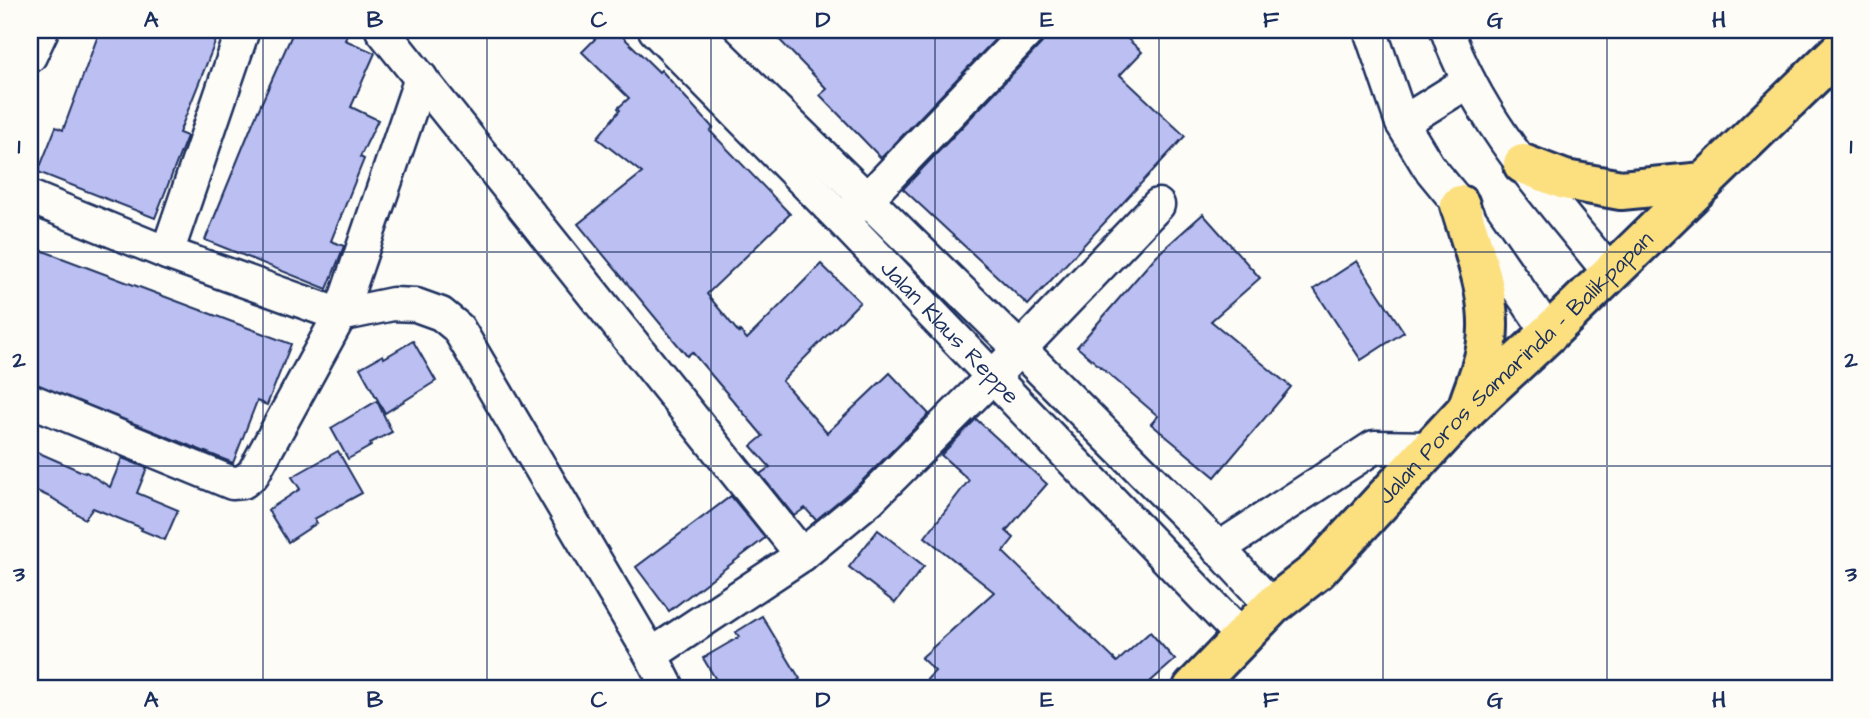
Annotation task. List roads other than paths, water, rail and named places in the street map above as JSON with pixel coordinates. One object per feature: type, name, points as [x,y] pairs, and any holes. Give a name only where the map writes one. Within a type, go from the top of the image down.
[{"type":"highway","name":"Jalan Poros Samarinda - Balikpapan","points":[[1193,688],[1272,606],[1317,571],[1468,408],[1840,50]]},
{"type":"highway","points":[[1523,164],[1564,180],[1621,190],[1703,182]]},
{"type":"highway","points":[[1460,205],[1487,308],[1486,349],[1468,408]]},
{"type":"street","points":[[30,56],[42,30]]},
{"type":"street","points":[[167,253],[243,30]]},
{"type":"street","points":[[382,30],[802,555]]},
{"type":"street","name":"Jalan Klaus Reppe","points":[[655,30],[701,41],[868,198],[1213,542],[1272,606]]},
{"type":"street","points":[[842,220],[868,198],[1029,30]]},
{"type":"street","points":[[1370,30],[1402,123],[1428,166],[1460,205],[1549,332]]},
{"type":"street","points":[[1447,30],[1469,81],[1496,126],[1610,273]]},
{"type":"street","name":"Jalan Klaus Reppe","points":[[701,41],[842,220],[1242,638]]},
{"type":"street","points":[[30,400],[232,483],[243,482],[253,474],[340,315],[421,78]]},
{"type":"street","points":[[1402,123],[1469,81]]},
{"type":"street","points":[[30,197],[167,253],[340,315],[393,304],[416,306],[441,314],[458,328],[668,688]]},
{"type":"street","points":[[651,655],[802,555],[870,499],[993,377],[1158,205]]},
{"type":"street","points":[[1176,568],[1213,542],[1374,447],[1431,448]]}]
